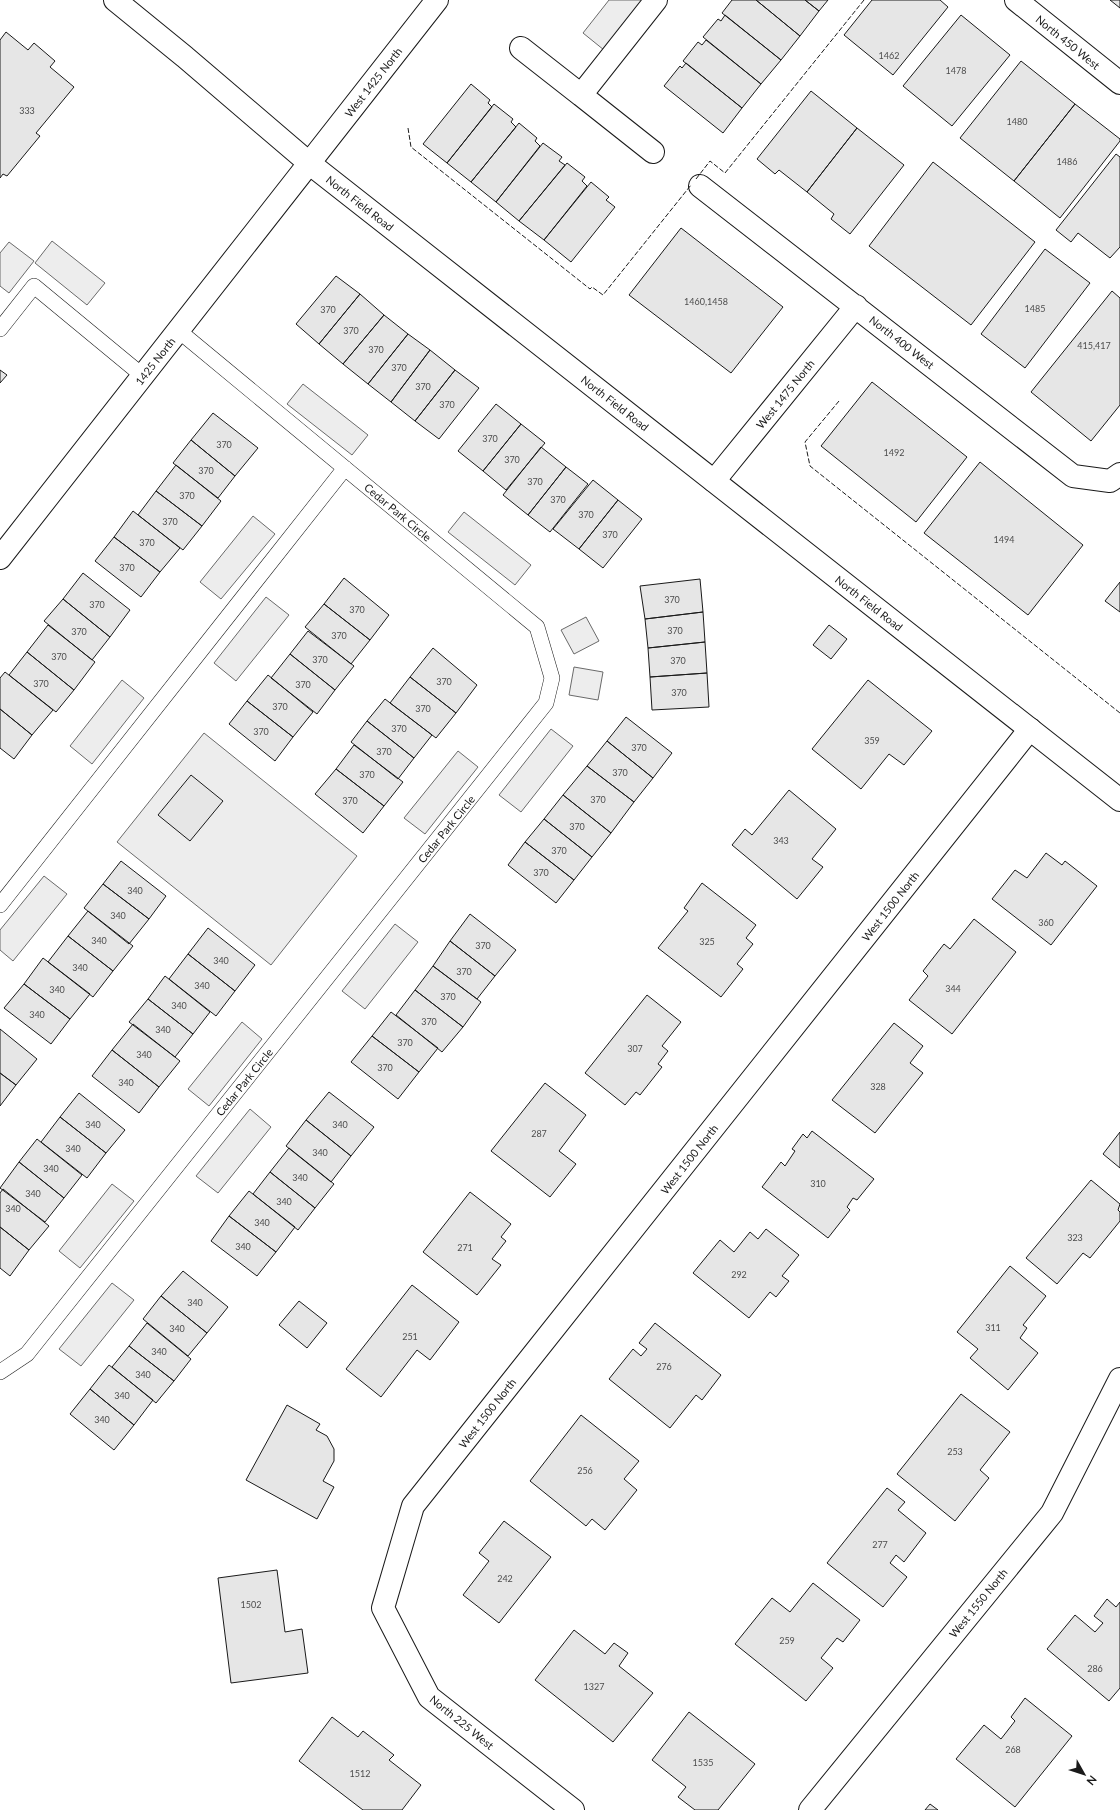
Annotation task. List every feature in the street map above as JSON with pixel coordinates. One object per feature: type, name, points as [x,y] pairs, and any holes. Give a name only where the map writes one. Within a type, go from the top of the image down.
[{"type":"street","name":"North Field Road","points":[[115,0],[185,57],[309,163],[1120,800]]},
{"type":"street","name":"West 1425 North","points":[[309,163],[437,0]]},
{"type":"street","points":[[581,95],[656,0]]},
{"type":"street","name":"North 450 West","points":[[1016,0],[1120,83]]},
{"type":"street","points":[[521,48],[653,152]]},
{"type":"street","name":"1425 North","points":[[0,558],[309,163]]},
{"type":"street","name":"North 400 West","points":[[700,186],[1073,476],[1115,478]]},
{"type":"street","name":"West 1475 North","points":[[714,481],[856,306]]},
{"type":"street","name":"West 1500 North","points":[[383,1608],[413,1506],[1030,730]]},
{"type":"street","name":"West 1550 North","points":[[810,1810],[1052,1513],[1120,1379]]},
{"type":"street","name":"North 225 West","points":[[383,1608],[429,1697],[572,1810]]},
{"type":"lane","points":[[0,329],[34,286],[143,376]]},
{"type":"lane","name":"Cedar Park Circle","points":[[0,1372],[27,1354],[546,703],[552,678],[537,627],[179,331]]},
{"type":"lane","points":[[0,905],[345,468]]},
{"type":"shaded area","points":[[609,0],[644,0],[604,50],[583,33]]},
{"type":"shaded area","points":[[52,241],[105,283],[87,305],[35,263]]},
{"type":"shaded area","points":[[9,242],[34,261],[9,293],[0,286],[0,253]]},
{"type":"shaded area","points":[[303,384],[368,435],[352,455],[287,404]]},
{"type":"shaded area","points":[[464,512],[531,565],[515,585],[448,532]]},
{"type":"shaded area","points":[[253,516],[275,534],[221,599],[200,582]]},
{"type":"shaded area","points":[[266,597],[289,615],[236,681],[214,663]]},
{"type":"shaded area","points":[[586,617],[599,641],[574,654],[561,630]]},
{"type":"shaded area","points":[[574,667],[603,672],[598,700],[569,695]]},
{"type":"shaded area","points":[[122,680],[144,698],[92,764],[70,746]]},
{"type":"shaded area","points":[[551,729],[573,746],[521,812],[499,795]]},
{"type":"shaded area","points":[[204,733],[357,856],[271,965],[117,842]]},
{"type":"shaded area","points":[[458,751],[478,767],[425,834],[404,818]]},
{"type":"shaded area","points":[[44,876],[67,894],[13,961],[0,950],[0,930]]},
{"type":"shaded area","points":[[395,924],[418,942],[365,1009],[342,991]]},
{"type":"shaded area","points":[[242,1022],[262,1039],[209,1106],[188,1089]]},
{"type":"shaded area","points":[[250,1109],[271,1127],[218,1193],[196,1176]]},
{"type":"shaded area","points":[[112,1184],[134,1201],[80,1268],[59,1251]]},
{"type":"shaded area","points":[[112,1283],[134,1300],[81,1366],[59,1349]]},
{"type":"building","points":[[732,0],[756,0],[800,36],[781,60],[722,13]]},
{"type":"building","points":[[756,0],[805,0],[819,11],[800,36]]},
{"type":"building","points":[[805,0],[828,0],[819,11]]},
{"type":"building","points":[[872,0],[940,0],[948,7],[893,75],[844,35]]},
{"type":"building","points":[[1110,0],[1120,0],[1120,8]]},
{"type":"building","points":[[725,15],[781,60],[761,84],[703,37],[718,19],[721,21]]},
{"type":"building","points":[[961,15],[1010,55],[952,126],[903,86]]},
{"type":"building","points":[[6,32],[28,50],[34,43],[55,61],[50,67],[74,87],[36,133],[40,136],[7,176],[3,174],[0,178],[0,40]]},
{"type":"building","points":[[706,40],[761,84],[742,108],[683,61],[698,42],[702,45]]},
{"type":"building","points":[[1021,61],[1075,104],[1014,181],[960,138]]},
{"type":"building","points":[[686,63],[742,108],[723,133],[664,86],[680,66],[682,68]]},
{"type":"building","points":[[471,84],[490,100],[488,103],[492,107],[447,163],[423,144]]},
{"type":"building","points":[[811,91],[857,128],[807,192],[779,170],[775,174],[757,159]]},
{"type":"building","points":[[494,104],[513,119],[511,122],[516,127],[471,182],[447,163]]},
{"type":"building","points":[[1075,104],[1120,139],[1120,141],[1060,218],[1014,181]]},
{"type":"building","points":[[519,123],[537,138],[535,141],[540,146],[496,202],[471,182]]},
{"type":"building","points":[[857,128],[904,165],[850,234],[831,219],[834,214],[807,192]]},
{"type":"building","points":[[543,143],[562,157],[559,161],[565,165],[519,221],[496,202]]},
{"type":"building","points":[[1116,154],[1120,157],[1120,247],[1110,258],[1078,233],[1071,242],[1056,230]]},
{"type":"building","points":[[933,162],[1035,242],[971,325],[869,246]]},
{"type":"building","points":[[567,163],[585,177],[582,181],[587,186],[544,240],[519,221]]},
{"type":"building","points":[[591,182],[609,197],[606,200],[615,207],[571,262],[544,240]]},
{"type":"building","points":[[681,228],[783,307],[731,373],[629,295]]},
{"type":"building","points":[[1045,249],[1090,283],[1025,368],[981,334]]},
{"type":"building","points":[[336,276],[360,294],[319,344],[296,324]]},
{"type":"building","points":[[1112,291],[1120,298],[1120,405],[1091,441],[1031,392]]},
{"type":"building","points":[[360,294],[384,315],[343,364],[319,344]]},
{"type":"building","points":[[384,315],[408,334],[368,384],[343,364]]},
{"type":"building","points":[[408,334],[430,350],[391,402],[368,384]]},
{"type":"building","points":[[430,350],[455,370],[415,421],[391,402]]},
{"type":"building","points":[[0,370],[7,375],[0,383]]},
{"type":"building","points":[[455,370],[479,388],[439,439],[415,421]]},
{"type":"building","points":[[872,382],[967,457],[916,522],[821,446]]},
{"type":"building","points":[[496,404],[521,424],[483,471],[458,451]]},
{"type":"building","points":[[213,413],[258,448],[235,476],[191,440]]},
{"type":"building","points":[[521,424],[545,443],[506,490],[483,471]]},
{"type":"building","points":[[191,440],[235,476],[218,498],[173,463]]},
{"type":"building","points":[[541,447],[566,467],[528,515],[503,495]]},
{"type":"building","points":[[980,462],[1083,545],[1028,615],[924,533]]},
{"type":"building","points":[[176,465],[221,501],[202,526],[156,491]]},
{"type":"building","points":[[566,467],[588,484],[550,532],[528,515]]},
{"type":"building","points":[[593,480],[618,500],[579,549],[553,529]]},
{"type":"building","points":[[156,491],[202,526],[183,550],[138,515]]},
{"type":"building","points":[[618,500],[642,519],[603,568],[579,549]]},
{"type":"building","points":[[133,511],[180,548],[160,572],[114,537]]},
{"type":"building","points":[[114,537],[160,572],[141,597],[95,561]]},
{"type":"building","points":[[83,573],[130,610],[110,637],[63,599]]},
{"type":"building","points":[[344,578],[389,615],[370,640],[324,604]]},
{"type":"building","points":[[700,579],[703,612],[645,619],[640,586]]},
{"type":"building","points":[[1120,582],[1120,612],[1105,601]]},
{"type":"building","points":[[63,599],[110,637],[92,660],[44,621]]},
{"type":"building","points":[[324,604],[370,640],[351,664],[305,627]]},
{"type":"building","points":[[703,612],[705,642],[648,648],[645,619]]},
{"type":"building","points":[[48,625],[95,662],[74,690],[27,652]]},
{"type":"building","points":[[829,625],[847,639],[831,659],[813,645]]},
{"type":"building","points":[[308,631],[354,666],[335,690],[290,654]]},
{"type":"building","points":[[705,642],[707,673],[650,677],[648,648]]},
{"type":"building","points":[[433,648],[477,685],[456,713],[410,677]]},
{"type":"building","points":[[27,652],[74,690],[56,712],[9,675]]},
{"type":"building","points":[[290,654],[335,690],[317,714],[271,678]]},
{"type":"building","points":[[5,672],[53,710],[32,735],[0,709],[0,678]]},
{"type":"building","points":[[707,673],[709,707],[652,710],[650,677]]},
{"type":"building","points":[[268,675],[313,712],[293,737],[247,701]]},
{"type":"building","points":[[410,677],[456,713],[436,738],[390,703]]},
{"type":"building","points":[[868,680],[932,731],[904,765],[889,754],[861,789],[812,749]]},
{"type":"building","points":[[385,699],[432,735],[414,758],[367,721]]},
{"type":"building","points":[[247,701],[293,737],[275,761],[229,724]]},
{"type":"building","points":[[0,709],[32,735],[14,759],[0,748]]},
{"type":"building","points":[[626,717],[672,753],[653,778],[607,741]]},
{"type":"building","points":[[367,721],[414,758],[398,779],[351,742]]},
{"type":"building","points":[[607,741],[653,778],[634,802],[587,766]]},
{"type":"building","points":[[354,745],[403,782],[384,806],[336,769]]},
{"type":"building","points":[[587,766],[634,802],[611,833],[563,795]]},
{"type":"building","points":[[336,769],[384,806],[363,833],[315,794]]},
{"type":"building","points":[[191,775],[223,801],[190,841],[158,815]]},
{"type":"building","points":[[789,790],[836,829],[812,859],[823,867],[797,899],[732,845],[745,829],[752,835]]},
{"type":"building","points":[[563,795],[611,833],[592,857],[544,819]]},
{"type":"building","points":[[544,819],[592,857],[574,880],[525,842]]},
{"type":"building","points":[[525,842],[574,880],[556,903],[508,865]]},
{"type":"building","points":[[1046,853],[1062,865],[1065,861],[1097,886],[1051,945],[992,899],[1015,870],[1027,878]]},
{"type":"building","points":[[121,861],[166,896],[149,919],[103,884]]},
{"type":"building","points":[[702,883],[756,925],[746,938],[753,944],[737,964],[743,969],[721,997],[658,948],[688,911],[684,908]]},
{"type":"building","points":[[103,884],[149,919],[129,944],[84,908]]},
{"type":"building","points":[[88,911],[133,946],[113,971],[68,936]]},
{"type":"building","points":[[470,914],[516,950],[495,976],[450,941]]},
{"type":"building","points":[[974,919],[1016,952],[952,1034],[909,1000],[928,976],[923,971],[944,944],[950,949]]},
{"type":"building","points":[[208,928],[255,965],[235,991],[188,954]]},
{"type":"building","points":[[68,936],[113,971],[93,997],[48,962]]},
{"type":"building","points":[[450,941],[495,976],[477,999],[433,966]]},
{"type":"building","points":[[188,954],[235,991],[216,1016],[169,979]]},
{"type":"building","points":[[43,958],[90,994],[70,1019],[24,984]]},
{"type":"building","points":[[433,966],[481,1002],[463,1027],[415,990]]},
{"type":"building","points":[[165,976],[210,1012],[193,1034],[148,999]]},
{"type":"building","points":[[24,984],[70,1019],[51,1044],[4,1008]]},
{"type":"building","points":[[415,990],[463,1027],[442,1052],[396,1015]]},
{"type":"building","points":[[647,995],[681,1022],[662,1046],[668,1051],[658,1064],[662,1067],[640,1095],[636,1092],[625,1105],[585,1073]]},
{"type":"building","points":[[148,999],[193,1034],[175,1057],[129,1022]]},
{"type":"building","points":[[391,1012],[438,1048],[419,1072],[372,1036]]},
{"type":"building","points":[[894,1023],[923,1046],[910,1063],[923,1073],[875,1133],[832,1100]]},
{"type":"building","points":[[133,1024],[180,1061],[159,1087],[112,1050]]},
{"type":"building","points":[[0,1029],[37,1059],[16,1085],[0,1073]]},
{"type":"building","points":[[372,1036],[419,1072],[398,1099],[351,1062]]},
{"type":"building","points":[[112,1050],[159,1087],[139,1113],[92,1076]]},
{"type":"building","points":[[0,1073],[16,1085],[0,1106]]},
{"type":"building","points":[[545,1083],[586,1115],[559,1151],[576,1164],[550,1197],[491,1151]]},
{"type":"building","points":[[329,1092],[374,1127],[351,1156],[306,1120]]},
{"type":"building","points":[[79,1093],[125,1130],[106,1153],[60,1117]]},
{"type":"building","points":[[60,1117],[106,1153],[87,1178],[41,1142]]},
{"type":"building","points":[[306,1120],[351,1156],[331,1182],[286,1146]]},
{"type":"building","points":[[812,1131],[874,1179],[857,1200],[853,1198],[847,1207],[850,1210],[828,1238],[762,1187],[781,1162],[785,1166],[795,1151],[792,1149],[803,1134],[807,1138]]},
{"type":"building","points":[[1120,1132],[1120,1168],[1103,1154]]},
{"type":"building","points":[[37,1139],[82,1175],[64,1198],[19,1162]]},
{"type":"building","points":[[289,1148],[334,1184],[315,1208],[270,1172]]},
{"type":"building","points":[[19,1162],[64,1198],[45,1222],[0,1188]]},
{"type":"building","points":[[270,1172],[315,1208],[298,1230],[253,1194]]},
{"type":"building","points":[[1091,1180],[1120,1204],[1118,1210],[1120,1212],[1120,1221],[1090,1258],[1083,1253],[1057,1284],[1026,1258]]},
{"type":"building","points":[[3,1189],[49,1226],[29,1250],[0,1227],[0,1193]]},
{"type":"building","points":[[249,1191],[295,1227],[276,1252],[229,1216]]},
{"type":"building","points":[[470,1192],[511,1224],[501,1237],[506,1241],[492,1259],[501,1265],[477,1295],[423,1252]]},
{"type":"building","points":[[229,1216],[276,1252],[257,1276],[211,1241]]},
{"type":"building","points":[[0,1227],[29,1250],[10,1276],[0,1268]]},
{"type":"building","points":[[766,1229],[799,1255],[782,1276],[789,1281],[776,1297],[770,1292],[749,1318],[693,1273],[720,1240],[734,1252],[750,1232],[758,1239]]},
{"type":"building","points":[[1010,1266],[1046,1296],[1023,1325],[1027,1328],[1020,1338],[1038,1353],[1008,1390],[970,1358],[978,1349],[957,1332]]},
{"type":"building","points":[[183,1271],[228,1307],[207,1333],[161,1296]]},
{"type":"building","points":[[412,1285],[459,1322],[430,1360],[417,1350],[381,1397],[346,1369]]},
{"type":"building","points":[[161,1296],[207,1333],[188,1356],[143,1319]]},
{"type":"building","points":[[299,1301],[327,1323],[307,1348],[279,1325]]},
{"type":"building","points":[[147,1323],[191,1359],[174,1381],[129,1346]]},
{"type":"building","points":[[655,1323],[721,1375],[702,1400],[696,1395],[670,1428],[609,1379],[633,1349],[641,1356],[647,1349],[639,1343]]},
{"type":"building","points":[[129,1346],[174,1381],[156,1403],[112,1367]]},
{"type":"building","points":[[109,1365],[153,1400],[134,1425],[90,1389]]},
{"type":"building","points":[[90,1389],[134,1425],[114,1450],[70,1414]]},
{"type":"building","points":[[961,1394],[1010,1432],[980,1470],[989,1478],[955,1521],[897,1474]]},
{"type":"building","points":[[287,1405],[320,1424],[316,1430],[327,1436],[334,1449],[334,1461],[323,1481],[334,1487],[317,1519],[246,1480]]},
{"type":"building","points":[[581,1415],[639,1461],[624,1479],[637,1490],[605,1530],[592,1519],[586,1526],[530,1481]]},
{"type":"building","points":[[887,1488],[905,1502],[898,1510],[926,1533],[904,1562],[896,1555],[890,1563],[907,1577],[883,1607],[827,1563]]},
{"type":"building","points":[[504,1521],[551,1557],[499,1623],[463,1595],[489,1561],[479,1553]]},
{"type":"building","points":[[277,1570],[285,1632],[302,1629],[308,1673],[231,1683],[218,1578]]},
{"type":"building","points":[[813,1583],[860,1620],[843,1642],[837,1638],[821,1658],[833,1668],[806,1701],[735,1644],[772,1598],[790,1612]]},
{"type":"building","points":[[1107,1599],[1116,1607],[1120,1602],[1120,1688],[1109,1701],[1047,1649],[1075,1615],[1095,1632],[1103,1623],[1094,1616]]},
{"type":"building","points":[[574,1630],[605,1654],[614,1643],[628,1653],[619,1666],[653,1693],[613,1742],[535,1680]]},
{"type":"building","points":[[1025,1698],[1072,1736],[1015,1807],[956,1759],[984,1725],[1001,1739],[1015,1721],[1011,1717]]},
{"type":"building","points":[[689,1712],[755,1764],[718,1810],[695,1810],[678,1797],[686,1787],[652,1760]]},
{"type":"building","points":[[332,1717],[358,1737],[363,1731],[394,1755],[389,1760],[421,1785],[402,1810],[363,1810],[299,1761]]},
{"type":"building","points":[[930,1804],[938,1810],[925,1810]]},
{"type":"fence","points":[[696,179],[710,161],[725,173],[864,0]]},
{"type":"fence","points":[[408,128],[411,147],[590,289],[592,287],[603,295],[691,185]]},
{"type":"fence","points":[[839,401],[805,442],[810,466],[1120,713]]}]
